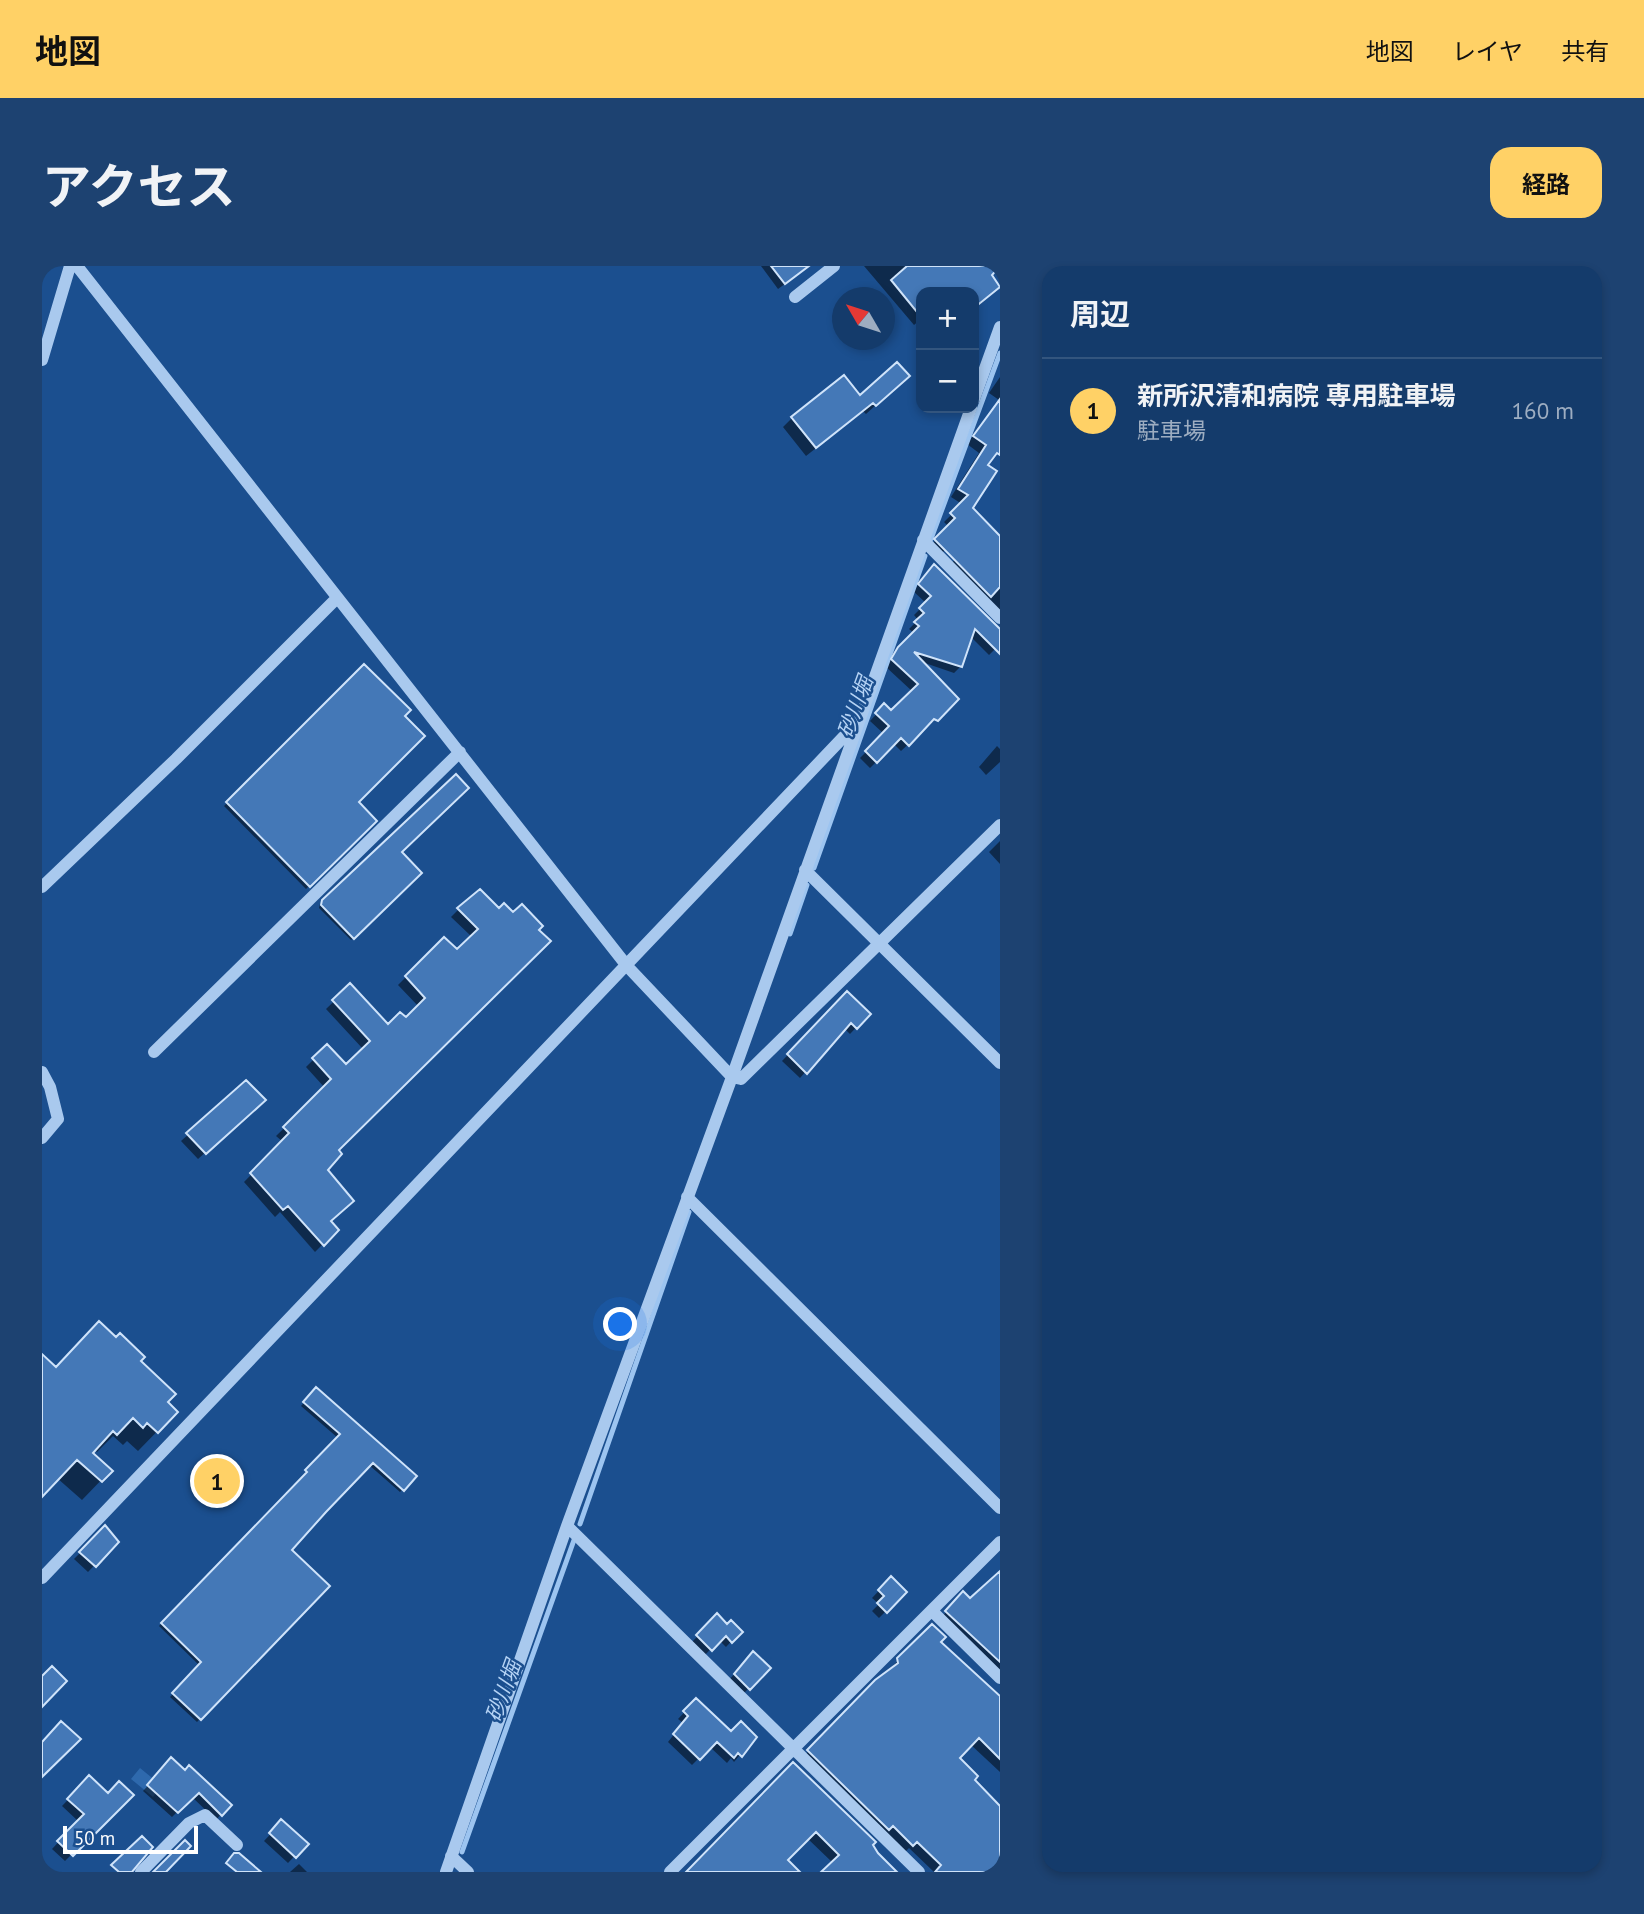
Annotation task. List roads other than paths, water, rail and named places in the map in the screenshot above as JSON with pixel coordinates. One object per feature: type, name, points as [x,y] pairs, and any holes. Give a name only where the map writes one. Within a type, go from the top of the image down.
[{"type":"street","points":[[42,360],[70,266]]},
{"type":"street","points":[[77,266],[627,966],[732,1077],[741,1079],[1000,825]]},
{"type":"street","points":[[795,297],[834,266]]},
{"type":"street","points":[[979,386],[1000,327]]},
{"type":"street","points":[[446,1872],[567,1527],[732,1077],[969,413]]},
{"type":"street","points":[[923,540],[1000,618]]},
{"type":"street","points":[[42,887],[176,759],[337,598]]},
{"type":"street","points":[[42,1578],[858,722]]},
{"type":"street","points":[[155,1052],[460,752]]},
{"type":"street","points":[[805,870],[881,942],[1000,1063]]},
{"type":"street","points":[[42,1072],[50,1087],[58,1119],[42,1138]]},
{"type":"street","points":[[687,1197],[1000,1508]]},
{"type":"street","points":[[567,1527],[919,1872]]},
{"type":"street","points":[[670,1872],[1000,1542]]},
{"type":"street","points":[[932,1611],[1000,1678]]},
{"type":"street","points":[[141,1872],[189,1823],[205,1815],[237,1845]]},
{"type":"street","points":[[452,1856],[468,1872]]},
{"type":"waterway","name":"砂川堀","points":[[931,539],[1000,353]]},
{"type":"waterway","name":"砂川堀","points":[[814,868],[925,556]]},
{"type":"waterway","name":"砂川堀","points":[[790,934],[807,885]]},
{"type":"waterway","name":"砂川堀","points":[[580,1524],[689,1212]]},
{"type":"waterway","name":"砂川堀","points":[[462,1852],[574,1540]]},
{"type":"place","name":"新所沢清和病院 専用駐車場","points":[[217,1481]]}]
